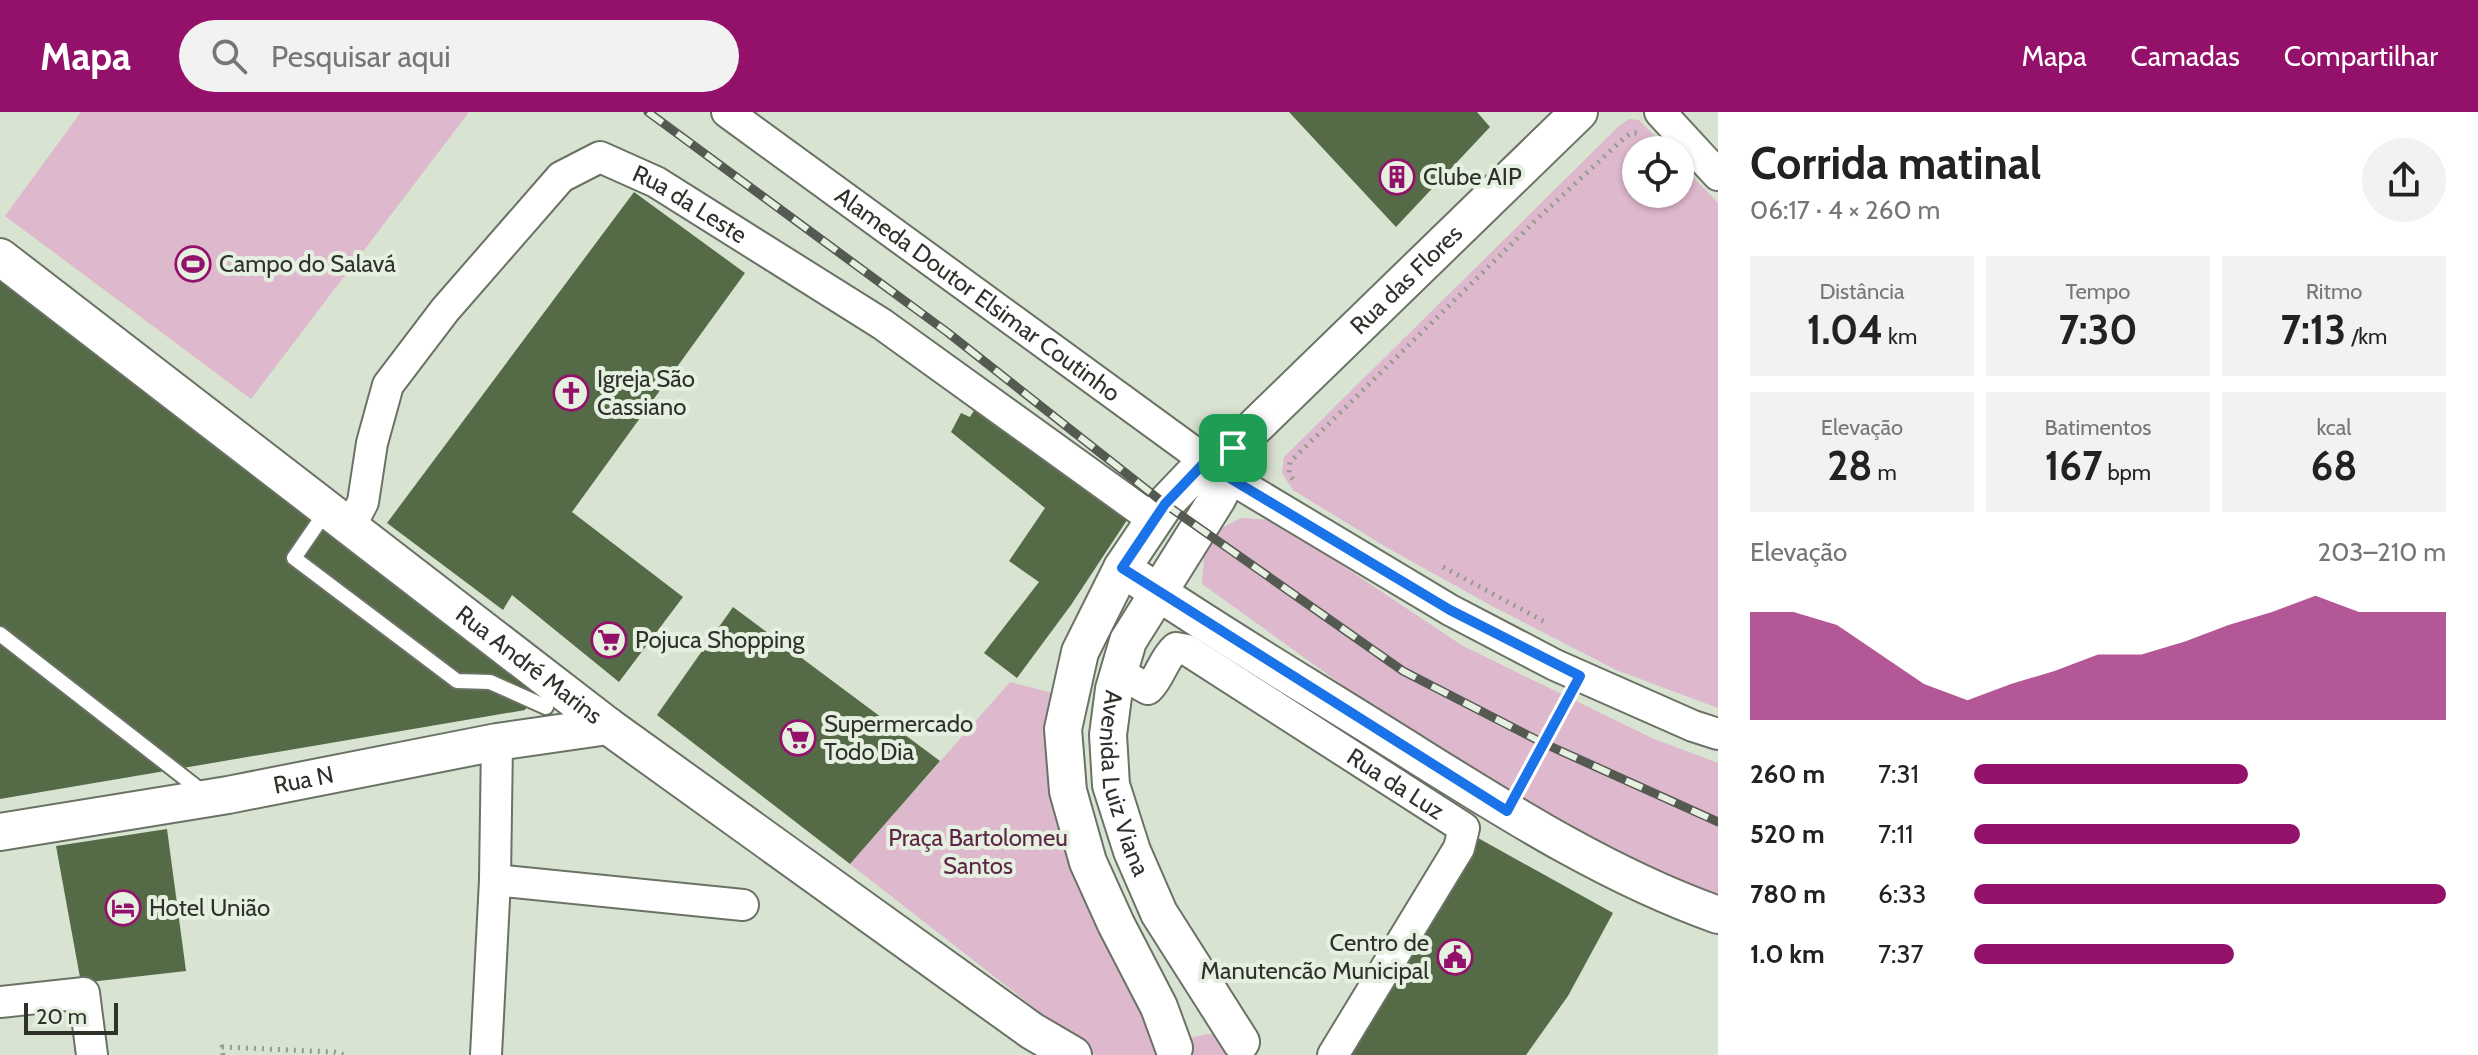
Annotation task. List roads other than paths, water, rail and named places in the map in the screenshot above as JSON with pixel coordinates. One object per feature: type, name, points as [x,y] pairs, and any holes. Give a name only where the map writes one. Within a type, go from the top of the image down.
[{"type":"street","name":"Alameda Doutor Elsimar Coutinho","points":[[727,112],[1222,462],[1450,610],[1580,676],[1718,734]]},
{"type":"street","name":"Rua das Flores","points":[[1222,462],[1579,112]]},
{"type":"street","points":[[1660,112],[1718,175]]},
{"type":"street","name":"Rua da Leste","points":[[338,518],[363,502],[372,443],[388,385],[445,310],[561,177],[600,157],[656,182],[882,324],[1154,520]]},
{"type":"street","name":"Rua André Marins","points":[[0,257],[338,518],[543,690],[608,726],[1032,1031],[1073,1055]]},
{"type":"street","name":"Avenida Luiz Viana","points":[[1222,462],[1165,504],[1122,568],[1080,652],[1063,729],[1068,791],[1088,862],[1159,1007],[1172,1052],[1189,1038],[1207,1034],[1225,1035],[1248,1048]]},
{"type":"street","name":"Avenida Luiz Viana","points":[[1222,462],[1157,592],[1128,641],[1108,735],[1111,785],[1128,838],[1159,913],[1248,1048]]},
{"type":"street","points":[[1122,568],[1507,811],[1605,867],[1675,900],[1718,915]]},
{"type":"street","name":"Rua da Luz","points":[[1119,673],[1148,689],[1170,653],[1176,648],[1187,650],[1464,828],[1459,848],[1333,1055]]},
{"type":"street","points":[[486,1055],[495,880],[510,740],[539,725],[543,690]]},
{"type":"street","name":"Rua N","points":[[0,832],[211,798],[510,740],[608,726]]},
{"type":"street","points":[[495,880],[743,905]]},
{"type":"street","points":[[0,1002],[84,993],[92,1055]]},
{"type":"lane","points":[[338,518],[294,558],[457,681],[490,682],[543,690]]},
{"type":"lane","points":[[0,634],[211,798]]},
{"type":"railway","points":[[648,112],[947,332],[1165,504],[1403,671],[1543,743],[1718,822]]},
{"type":"place","name":"Clube AIP","points":[[1397,177]]},
{"type":"place","name":"Campo do Salavá","points":[[193,264]]},
{"type":"place","name":"Igreja São Cassiano","points":[[571,393]]},
{"type":"place","name":"Pojuca Shopping","points":[[609,640]]},
{"type":"place","name":"Supermercado Todo Dia","points":[[798,738]]},
{"type":"place","name":"Hotel União","points":[[123,908]]},
{"type":"place","name":"Centro de Manutencão Municipal","points":[[1455,957]]},
{"type":"park label","name":"Praça Bartolomeu Santos","points":[[978,852]]}]
